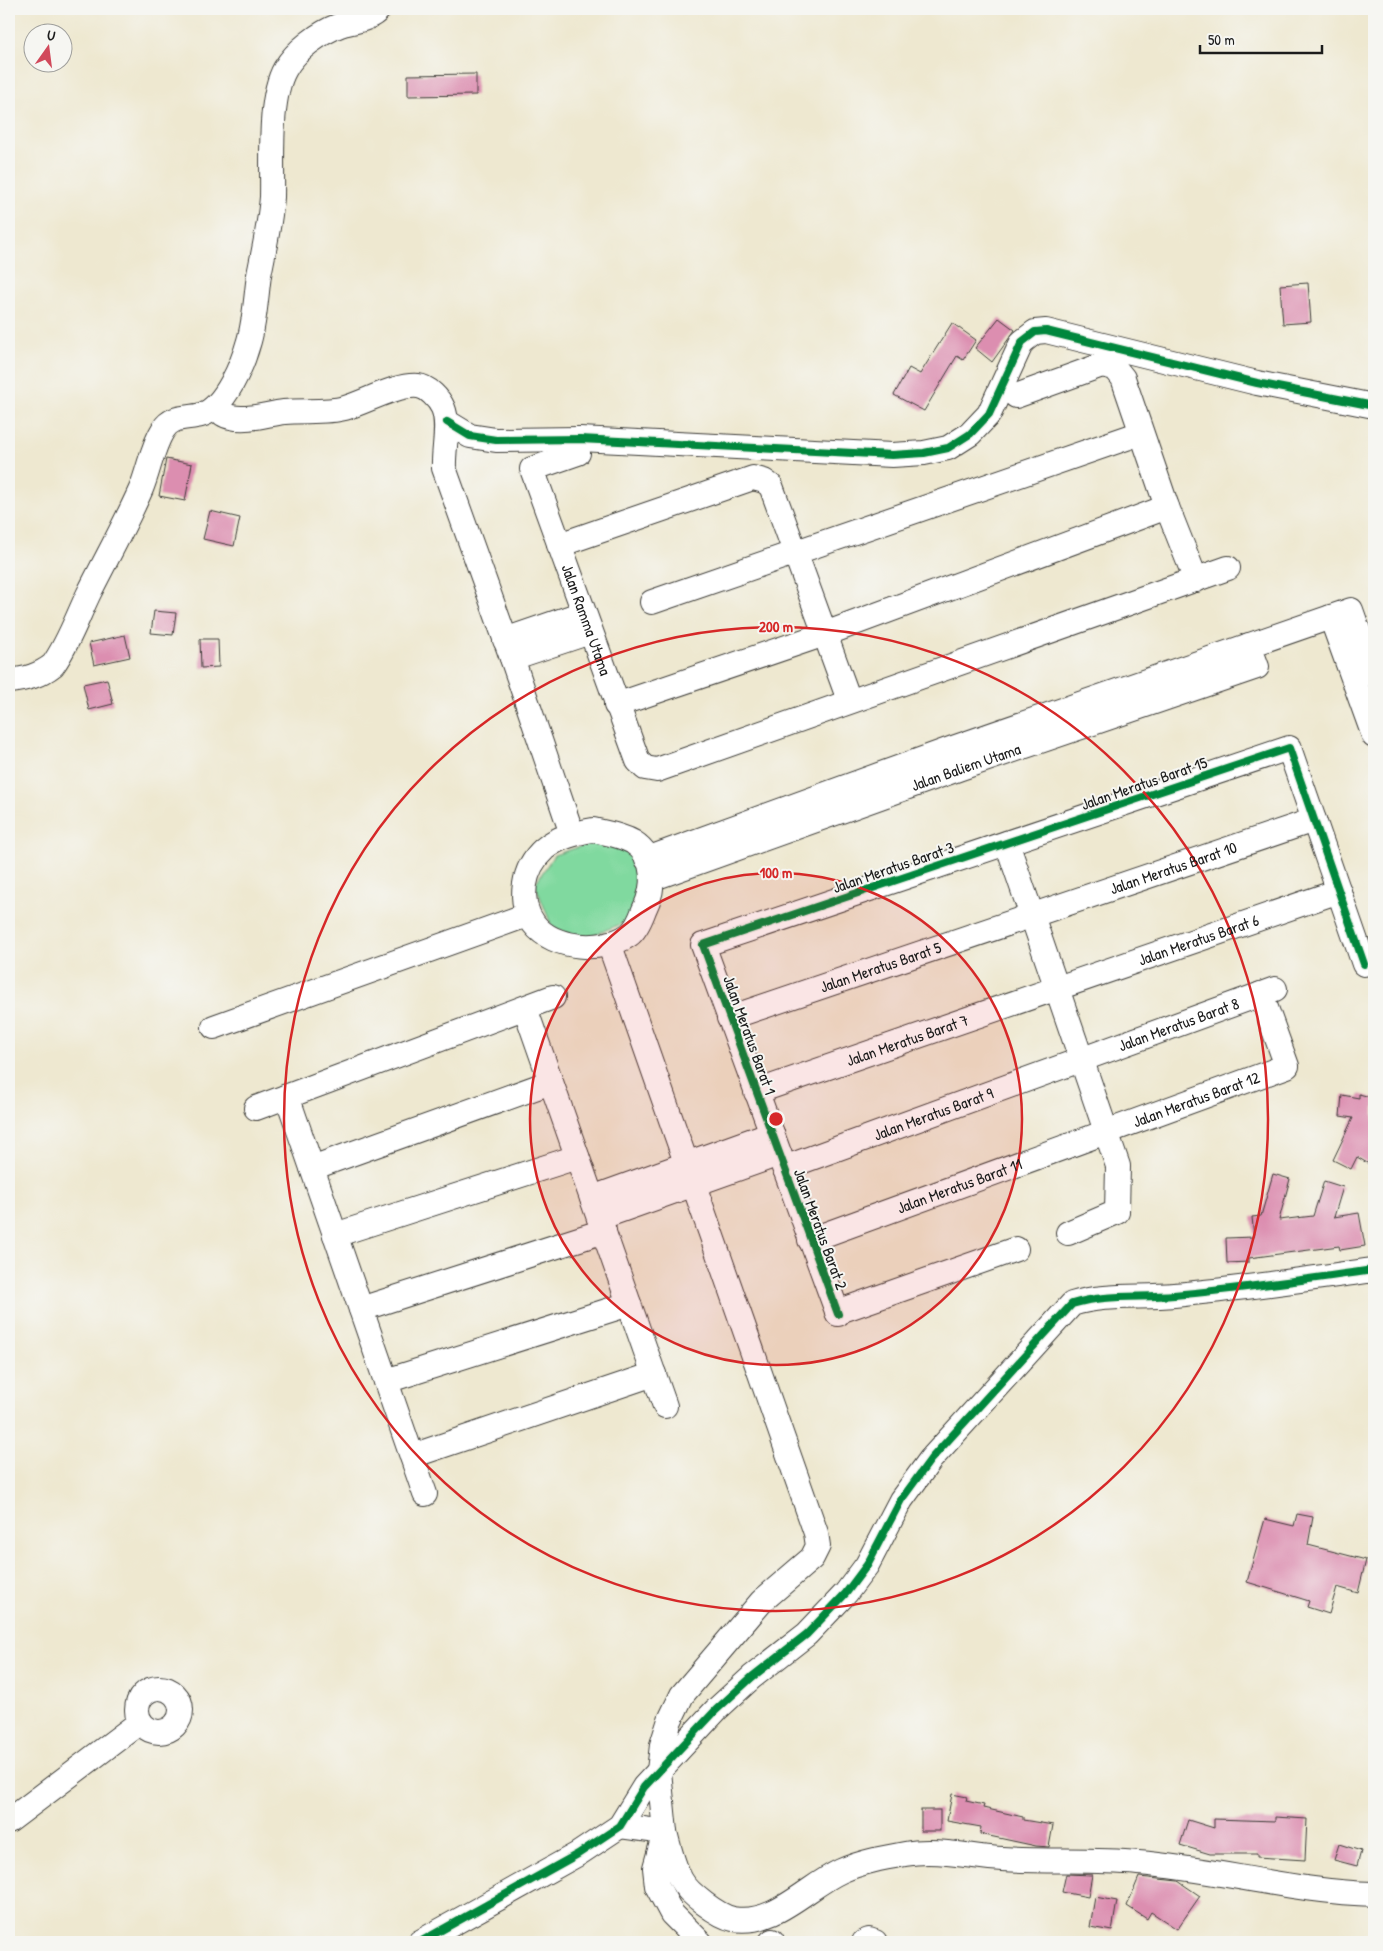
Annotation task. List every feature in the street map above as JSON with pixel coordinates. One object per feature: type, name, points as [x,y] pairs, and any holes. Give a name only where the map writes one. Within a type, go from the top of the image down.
[{"type":"street","points":[[9,681],[42,674],[60,656],[121,533],[149,471],[158,439],[164,428],[169,423],[185,416],[201,415],[216,406],[224,397],[241,365],[249,341],[272,200],[273,124],[279,85],[285,69],[296,55],[326,31],[361,20],[379,9]]},
{"type":"street","points":[[447,422],[470,436],[496,440],[580,439],[892,454],[924,453],[948,448],[981,425],[990,414],[1022,342],[1035,332],[1046,331],[1257,383],[1374,406]]},
{"type":"street","points":[[1016,396],[1102,365],[1115,368],[1123,378],[1167,507],[1196,580]]},
{"type":"street","points":[[216,406],[230,417],[242,418],[282,412],[343,409],[406,387],[418,386],[426,388],[436,397],[442,406],[447,422],[443,447],[444,468],[509,649],[572,834]]},
{"type":"street","points":[[652,602],[1141,433]]},
{"type":"street","name":"Jalan Ramma Utama","points":[[578,453],[532,469],[616,705],[638,761],[645,768],[657,770],[849,700]]},
{"type":"street","points":[[559,545],[753,478],[764,481],[771,486],[797,552],[849,700],[1228,568]]},
{"type":"street","points":[[616,705],[825,634],[1167,507]]},
{"type":"street","points":[[1341,614],[1374,675]]},
{"type":"street","points":[[1341,614],[1370,712],[1374,736]]},
{"type":"street","name":"Jalan Baliem Utama","points":[[650,868],[961,768],[1257,667],[1249,645],[1341,614]]},
{"type":"street","points":[[509,649],[587,623]]},
{"type":"street","name":"Jalan Meratus Barat 15","points":[[1007,843],[1289,748],[1314,820]]},
{"type":"street","points":[[1314,820],[1364,964]]},
{"type":"street","name":"Jalan Meratus Barat 10","points":[[1032,916],[1314,820]]},
{"type":"street","points":[[593,830],[614,834],[634,842],[650,868],[650,898],[639,921],[629,935],[609,944],[562,944],[540,932],[527,914],[523,895],[529,870],[544,849],[572,834],[593,830]]},
{"type":"street","points":[[1007,843],[1118,1166],[1117,1212],[1068,1233]]},
{"type":"street","name":"Jalan Meratus Barat 3","points":[[703,945],[1007,843]]},
{"type":"street","name":"Jalan Meratus Barat 6","points":[[1057,988],[1338,891]]},
{"type":"street","points":[[214,1027],[527,914]]},
{"type":"street","name":"Jalan Meratus Barat 5","points":[[730,1018],[1032,916]]},
{"type":"street","points":[[609,944],[813,1524],[818,1546],[812,1558],[762,1601],[682,1695],[665,1736],[659,1771],[665,1832],[669,1852],[681,1882],[711,1909],[721,1915],[738,1920],[752,1919],[779,1911],[839,1872],[858,1864],[908,1853],[1041,1861],[1138,1863],[1329,1893],[1374,1894]]},
{"type":"street","name":"Jalan Meratus Barat 1","points":[[703,945],[778,1152]]},
{"type":"street","name":"Jalan Meratus Barat 7","points":[[756,1092],[1057,988]]},
{"type":"street","name":"Jalan Meratus Barat 8","points":[[1082,1059],[1268,991],[1287,1066]]},
{"type":"street","points":[[256,1108],[553,997]]},
{"type":"street","points":[[525,1008],[665,1406]]},
{"type":"street","name":"Jalan Meratus Barat 9","points":[[361,1309],[598,1216],[690,1174],[778,1152],[1082,1059]]},
{"type":"street","name":"Jalan Meratus Barat 12","points":[[1107,1132],[1287,1066]]},
{"type":"street","points":[[312,1168],[551,1082]]},
{"type":"street","points":[[287,1096],[425,1494]]},
{"type":"street","name":"Jalan Meratus Barat 11","points":[[810,1240],[1107,1132]]},
{"type":"street","name":"Jalan Meratus Barat 2","points":[[778,1152],[837,1313],[1016,1249]]},
{"type":"street","points":[[335,1235],[577,1157]]},
{"type":"street","points":[[420,1942],[578,1854],[620,1826],[638,1795],[733,1694],[807,1634],[846,1593],[867,1565],[901,1500],[931,1459],[1072,1304],[1089,1298],[1139,1298],[1250,1288],[1374,1270]]},
{"type":"street","points":[[386,1380],[629,1304]]},
{"type":"street","points":[[412,1456],[654,1374]]},
{"type":"street","points":[[9,1821],[140,1722]]},
{"type":"street","points":[[620,1826],[665,1832]]},
{"type":"street","points":[[665,1832],[655,1868],[658,1886],[672,1914],[700,1942]]},
{"type":"green space","points":[[600,840],[632,855],[644,890],[632,920],[582,939],[552,927],[535,884],[554,855]]},
{"type":"building","points":[[476,74],[476,95],[408,96],[408,75]]},
{"type":"building","points":[[1308,283],[1311,322],[1283,324],[1280,285]]},
{"type":"building","points":[[999,318],[1015,330],[992,362],[975,348]]},
{"type":"building","points":[[952,323],[976,340],[963,360],[957,356],[924,411],[894,395],[909,368],[920,374]]},
{"type":"building","points":[[166,459],[192,464],[185,501],[159,496]]},
{"type":"building","points":[[210,511],[240,518],[234,546],[203,539]]},
{"type":"building","points":[[154,611],[176,613],[173,635],[151,633]]},
{"type":"building","points":[[125,635],[130,657],[94,665],[89,643]]},
{"type":"building","points":[[200,639],[218,639],[219,667],[201,668]]},
{"type":"building","points":[[107,679],[113,704],[89,710],[83,684]]},
{"type":"building","points":[[1359,1094],[1374,1098],[1374,1167],[1357,1157],[1351,1169],[1333,1160],[1353,1118],[1340,1116],[1342,1095],[1359,1098]]},
{"type":"building","points":[[1273,1174],[1290,1179],[1279,1220],[1313,1216],[1324,1181],[1343,1187],[1334,1217],[1359,1213],[1365,1246],[1340,1250],[1339,1246],[1249,1258],[1249,1262],[1227,1263],[1226,1238],[1254,1237],[1252,1217],[1261,1216]]},
{"type":"building","points":[[1297,1514],[1313,1517],[1308,1545],[1366,1560],[1358,1593],[1337,1587],[1329,1614],[1307,1607],[1309,1601],[1247,1582],[1265,1519],[1294,1526]]},
{"type":"building","points":[[952,1794],[967,1797],[966,1801],[984,1805],[983,1808],[1023,1817],[1023,1820],[1053,1825],[1049,1847],[980,1834],[981,1827],[947,1821]]},
{"type":"building","points":[[921,1810],[940,1810],[940,1831],[921,1831]]},
{"type":"building","points":[[1275,1817],[1307,1819],[1305,1860],[1257,1857],[1257,1854],[1210,1854],[1180,1845],[1188,1820],[1214,1828],[1214,1819],[1275,1821]]},
{"type":"building","points":[[1339,1844],[1361,1851],[1357,1866],[1334,1860]]},
{"type":"building","points":[[1066,1874],[1092,1875],[1088,1897],[1062,1892]]},
{"type":"building","points":[[1139,1877],[1178,1881],[1200,1896],[1177,1929],[1151,1912],[1147,1919],[1127,1906]]},
{"type":"building","points":[[1095,1897],[1117,1901],[1112,1931],[1090,1927]]},
{"type":"cycle path","points":[[447,422],[470,436],[496,440],[580,439],[892,455],[924,453],[948,448],[970,434],[989,414],[1022,342],[1035,332],[1046,331],[1257,383],[1374,406]]},
{"type":"cycle path","points":[[838,1314],[703,945],[1289,748],[1364,964]]},
{"type":"cycle path","points":[[420,1942],[578,1854],[620,1826],[644,1787],[716,1710],[752,1677],[807,1634],[846,1593],[867,1565],[901,1500],[931,1459],[1072,1304],[1096,1299],[1224,1290],[1374,1270]]}]
